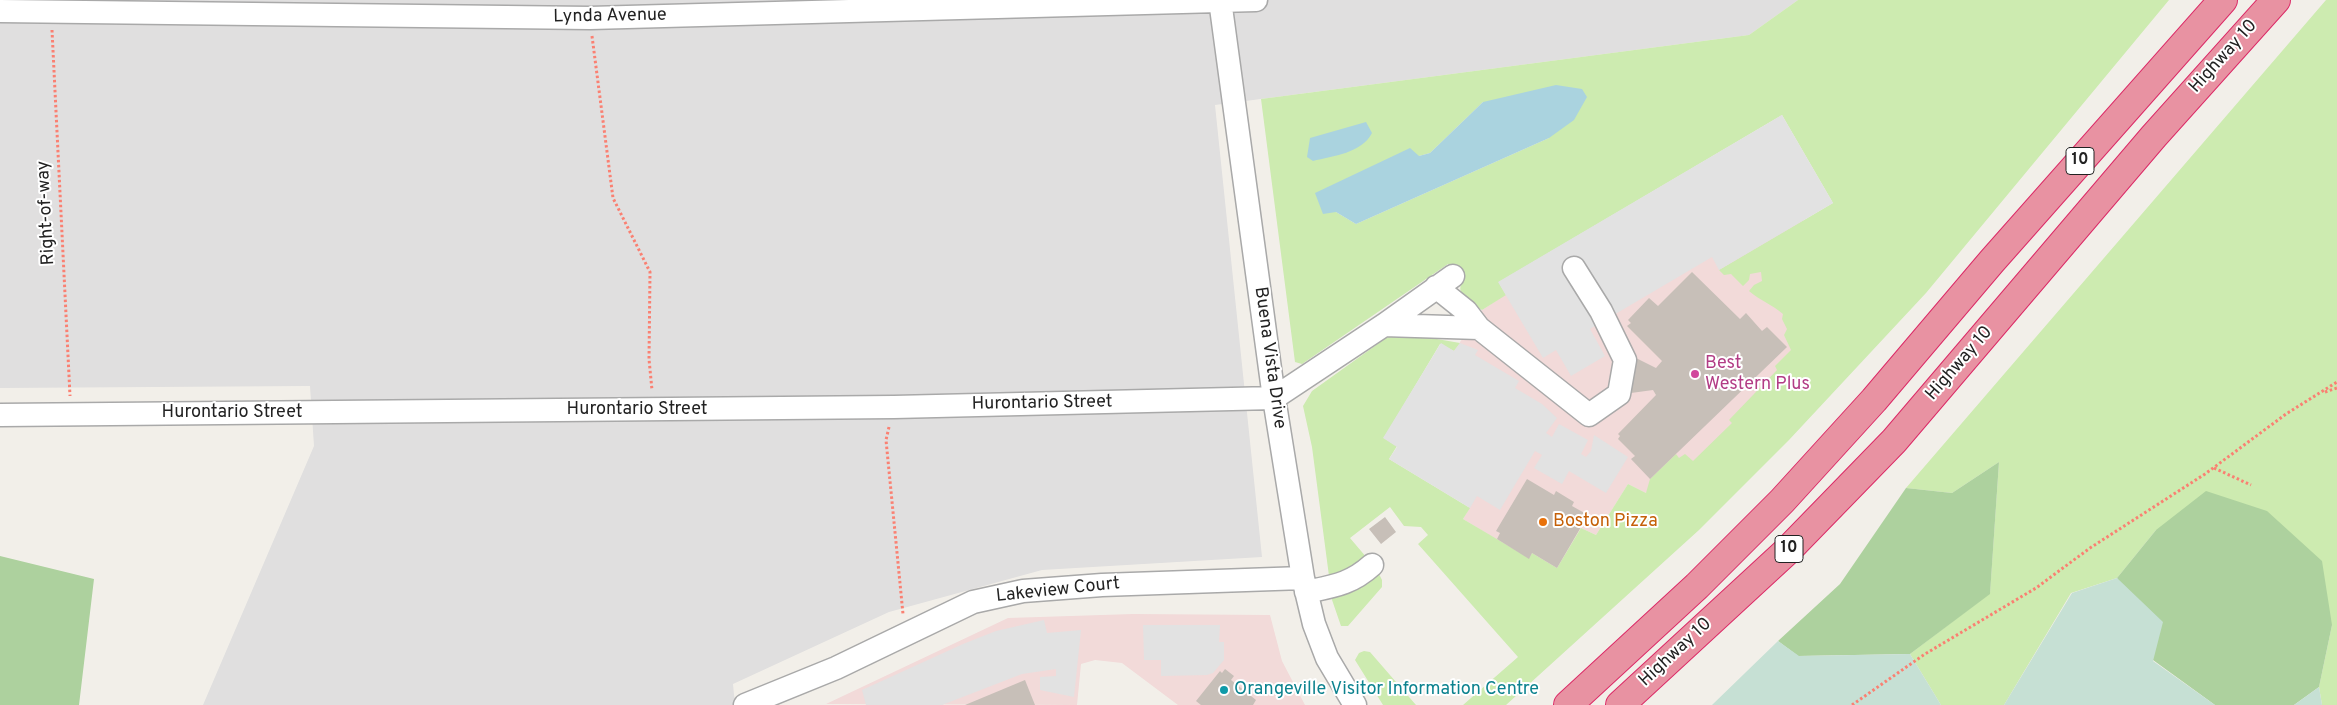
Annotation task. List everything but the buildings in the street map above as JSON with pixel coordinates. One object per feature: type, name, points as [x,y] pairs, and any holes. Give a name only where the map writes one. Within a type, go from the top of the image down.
[{"type":"highway","name":"Highway 10","points":[[1568,705],[1697,586],[1782,501],[1874,400],[1992,261],[2223,0]]},
{"type":"highway","name":"Highway 10","points":[[1620,705],[1786,551],[1894,441],[2154,136],[2276,0]]},
{"type":"highway","points":[[1641,705],[1677,651]]},
{"type":"street","name":"Lynda Avenue","points":[[0,11],[51,5],[589,9],[1256,0]]},
{"type":"street","name":"Buena Vista Drive","points":[[1220,1],[1274,398],[1305,585],[1314,624],[1327,658],[1355,705]]},
{"type":"street","points":[[1274,398],[1384,325],[1444,281],[1479,328],[1589,415],[1619,394],[1625,360],[1601,312],[1574,268]]},
{"type":"street","points":[[1384,325],[1479,328]]},
{"type":"street","name":"Hurontario Street","points":[[0,415],[894,408],[1274,398]]},
{"type":"street","name":"Lakeview Court","points":[[745,705],[836,668],[973,602],[1024,592],[1102,585],[1342,585],[1361,575],[1372,565]]},
{"type":"path","name":"Right-of-way","points":[[51,5],[71,414]]},
{"type":"path","points":[[589,9],[613,198],[650,272],[649,359],[654,411]]},
{"type":"path","points":[[1852,705],[1925,654],[2036,588],[2090,548],[2213,468],[2286,414],[2337,382]]},
{"type":"path","points":[[2317,395],[2337,388]]},
{"type":"path","points":[[886,440],[904,635]]},
{"type":"path","points":[[2213,468],[2251,485]]},
{"type":"shaded area","points":[[0,0],[1798,0],[1749,35],[1215,105],[1262,557],[1042,570],[889,612],[733,684],[735,705],[203,705],[314,446],[310,386],[0,388]]},
{"type":"shaded area","points":[[1782,115],[1823,318],[1701,478],[1646,493],[1628,484],[1596,535],[1581,528],[1557,568],[1532,553],[1529,559],[1463,519],[1469,509],[1454,351],[1482,310]]},
{"type":"shaded area","points":[[1782,115],[1833,203],[1719,270],[1712,257],[1590,329],[1605,356],[1571,376],[1556,350],[1543,358],[1498,282]]},
{"type":"shaded area","points":[[1441,343],[1454,351],[1460,343],[1478,350],[1475,355],[1519,381],[1515,388],[1542,404],[1557,418],[1546,433],[1552,437],[1559,424],[1588,440],[1581,454],[1586,457],[1591,451],[1594,435],[1628,457],[1606,493],[1569,471],[1562,484],[1534,468],[1542,455],[1535,451],[1500,510],[1477,496],[1470,508],[1389,459],[1397,447],[1383,438]]},
{"type":"shaded area","points":[[1133,614],[1270,615],[1282,661],[1305,705],[1178,705],[1122,663],[1095,660],[1081,664],[1077,705],[826,704],[1008,618]]},
{"type":"shaded area","points":[[1044,620],[1047,633],[1081,630],[1074,697],[1040,690],[1040,677],[1056,676],[1056,669],[1022,674],[942,705],[866,705],[862,690],[996,631]]},
{"type":"shaded area","points":[[1143,625],[1220,625],[1219,642],[1224,642],[1224,660],[1213,673],[1207,675],[1161,676],[1161,660],[1144,660]]},
{"type":"green space","points":[[1798,0],[2169,0],[1926,293],[1789,440],[1699,530],[1506,705],[1463,705],[1518,657],[1418,544],[1428,535],[1421,527],[1404,526],[1390,507],[1350,538],[1367,558],[1352,569],[1329,576],[1312,447],[1303,406],[1312,391],[1386,338],[1402,333],[1460,343],[1454,351],[1440,344],[1384,438],[1397,446],[1389,459],[1470,508],[1463,519],[1529,558],[1532,553],[1557,568],[1581,528],[1596,535],[1628,484],[1646,493],[1650,479],[1676,454],[1679,458],[1685,454],[1693,461],[1732,423],[1729,420],[1777,370],[1775,366],[1791,350],[1784,335],[1787,329],[1782,319],[1783,314],[1749,291],[1754,285],[1762,281],[1761,272],[1750,274],[1749,280],[1743,286],[1731,274],[1724,275],[1719,270],[1833,203],[1782,115],[1499,282],[1506,295],[1482,310],[1463,297],[1460,289],[1461,284],[1448,264],[1302,364],[1295,362],[1261,99],[1749,35]],"holes":[[[1483,102],[1549,138],[1356,224],[1336,212],[1419,156],[1430,153]]]},
{"type":"green space","points":[[2326,0],[2337,0],[2337,705],[2322,705],[2319,687],[2332,625],[2156,530],[2117,578],[2071,593],[2004,705],[1941,705],[1910,654],[1990,593],[1999,462],[1952,493],[1906,488]]},
{"type":"green space","points":[[1999,462],[1990,594],[1910,654],[1798,656],[1778,641],[1840,584],[1906,488],[1952,493]]},
{"type":"green space","points":[[2206,491],[2267,511],[2322,561],[2332,625],[2319,687],[2294,705],[2215,705],[2153,660],[2117,578],[2156,530]]},
{"type":"green space","points":[[0,556],[94,579],[79,705],[0,705]]},
{"type":"green space","points":[[1378,572],[1382,580],[1382,587],[1348,626],[1341,626],[1331,597]]},
{"type":"green space","points":[[2117,578],[2163,622],[2153,661],[2215,705],[2004,705],[2072,593]]},
{"type":"green space","points":[[1778,641],[1799,656],[1910,654],[1941,705],[1712,705]]},
{"type":"green space","points":[[1364,651],[1370,652],[1416,705],[1383,705],[1355,660],[1359,653]]},
{"type":"green space","points":[[2319,687],[2322,705],[2294,705]]},
{"type":"water","points":[[1556,85],[1582,89],[1587,97],[1574,120],[1549,138],[1356,224],[1336,212],[1323,214],[1315,193],[1410,148],[1419,156],[1430,153],[1483,102]]},
{"type":"water","points":[[1366,122],[1372,133],[1361,145],[1346,153],[1313,161],[1307,157],[1310,138]]},
{"type":"place","name":"Best Western Plus","points":[[1695,374]]},
{"type":"place","name":"Boston Pizza","points":[[1543,522]]},
{"type":"place","name":"Orangeville Visitor Information Centre","points":[[1224,690]]}]
